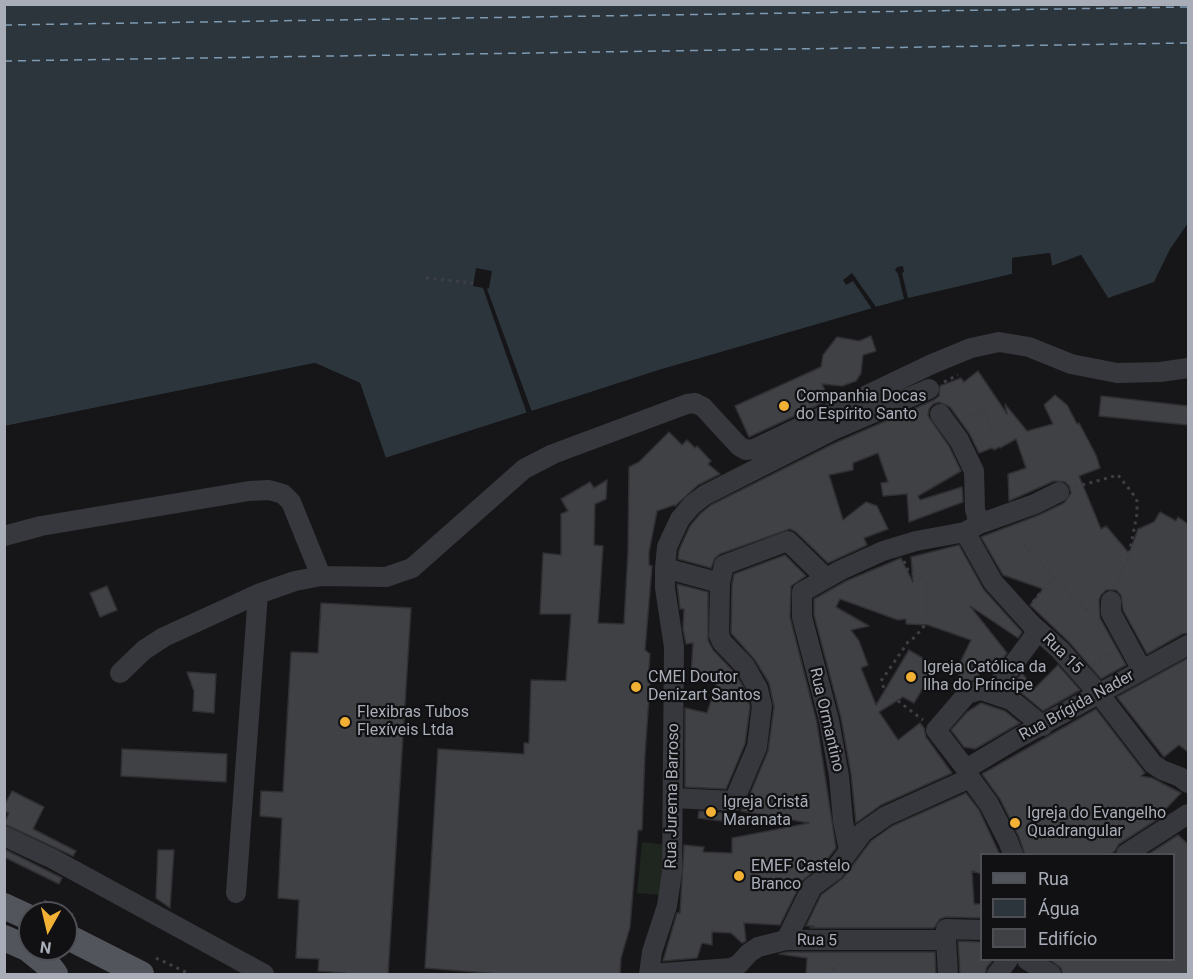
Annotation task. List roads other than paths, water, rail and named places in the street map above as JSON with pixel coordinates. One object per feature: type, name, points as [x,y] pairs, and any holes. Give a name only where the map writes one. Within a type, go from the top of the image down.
[{"type":"main road","points":[[4,906],[18,912]]},
{"type":"main road","points":[[4,938],[27,948],[55,975]]},
{"type":"main road","points":[[78,942],[141,975]]},
{"type":"street","points":[[120,672],[144,650],[164,637],[258,594],[295,581],[321,576],[386,577],[411,568],[524,469],[553,454],[687,404],[695,403],[703,407],[739,446],[746,450],[754,449],[932,364],[971,348],[999,342],[1029,347],[1071,364],[1117,373],[1160,372],[1188,368]]},
{"type":"street","name":"Rua Jurema Barroso","points":[[649,974],[652,952],[671,887],[674,646],[665,588],[665,568],[668,547],[680,519],[705,495],[749,472],[842,426],[929,389]]},
{"type":"street","name":"Rua 15","points":[[945,421],[959,440],[974,471],[975,509],[972,528],[989,577],[1080,672],[1153,764],[1188,783]]},
{"type":"street","points":[[4,536],[41,526],[249,491],[268,490],[283,494],[291,502],[321,576]]},
{"type":"street","points":[[673,798],[734,801],[757,747],[762,706],[745,666],[722,642],[718,634],[720,583],[724,565],[788,541],[826,578],[898,546],[972,528],[1035,504],[1059,492]]},
{"type":"street","points":[[665,568],[720,583]]},
{"type":"street","name":"Rua Ormantino","points":[[826,578],[802,592],[802,618],[829,720],[849,850]]},
{"type":"street","points":[[236,892],[258,594]]},
{"type":"street","points":[[1111,607],[1143,670]]},
{"type":"street","points":[[992,693],[1038,630]]},
{"type":"street","name":"Rua Brígida Nader","points":[[786,940],[812,887],[834,871],[863,832],[886,816],[941,793],[1016,739],[1188,645]]},
{"type":"street","points":[[1012,853],[989,804],[936,730],[967,694],[981,690],[1011,700],[1043,726]]},
{"type":"street","points":[[1129,853],[1188,814]]},
{"type":"street","points":[[4,836],[53,859],[264,975]]},
{"type":"street","points":[[948,975],[946,928],[980,930]]},
{"type":"street","name":"Rua 5","points":[[649,974],[732,968],[758,947],[786,940],[945,940]]},
{"type":"street","points":[[997,975],[1007,961]]},
{"type":"street","points":[[1029,961],[1051,975]]},
{"type":"water","points":[[5,5],[1188,5],[1188,223],[1170,249],[1154,282],[1108,298],[1081,255],[1052,266],[1050,253],[1012,258],[1012,274],[876,307],[659,370],[385,458],[360,383],[315,363],[5,426]]},
{"type":"place","name":"Companhia Docas do Espírito Santo","points":[[784,406]]},
{"type":"place","name":"Igreja Católica da Ilha do Príncipe","points":[[911,677]]},
{"type":"place","name":"CMEI Doutor Denizart Santos","points":[[636,687]]},
{"type":"place","name":"Flexibras Tubos Flexíveis Ltda","points":[[345,722]]},
{"type":"place","name":"Igreja Cristã Maranata","points":[[711,812]]},
{"type":"place","name":"Igreja do Evangelho Quadrangular","points":[[1015,823]]},
{"type":"place","name":"EMEF Castelo Branco","points":[[739,876]]}]
